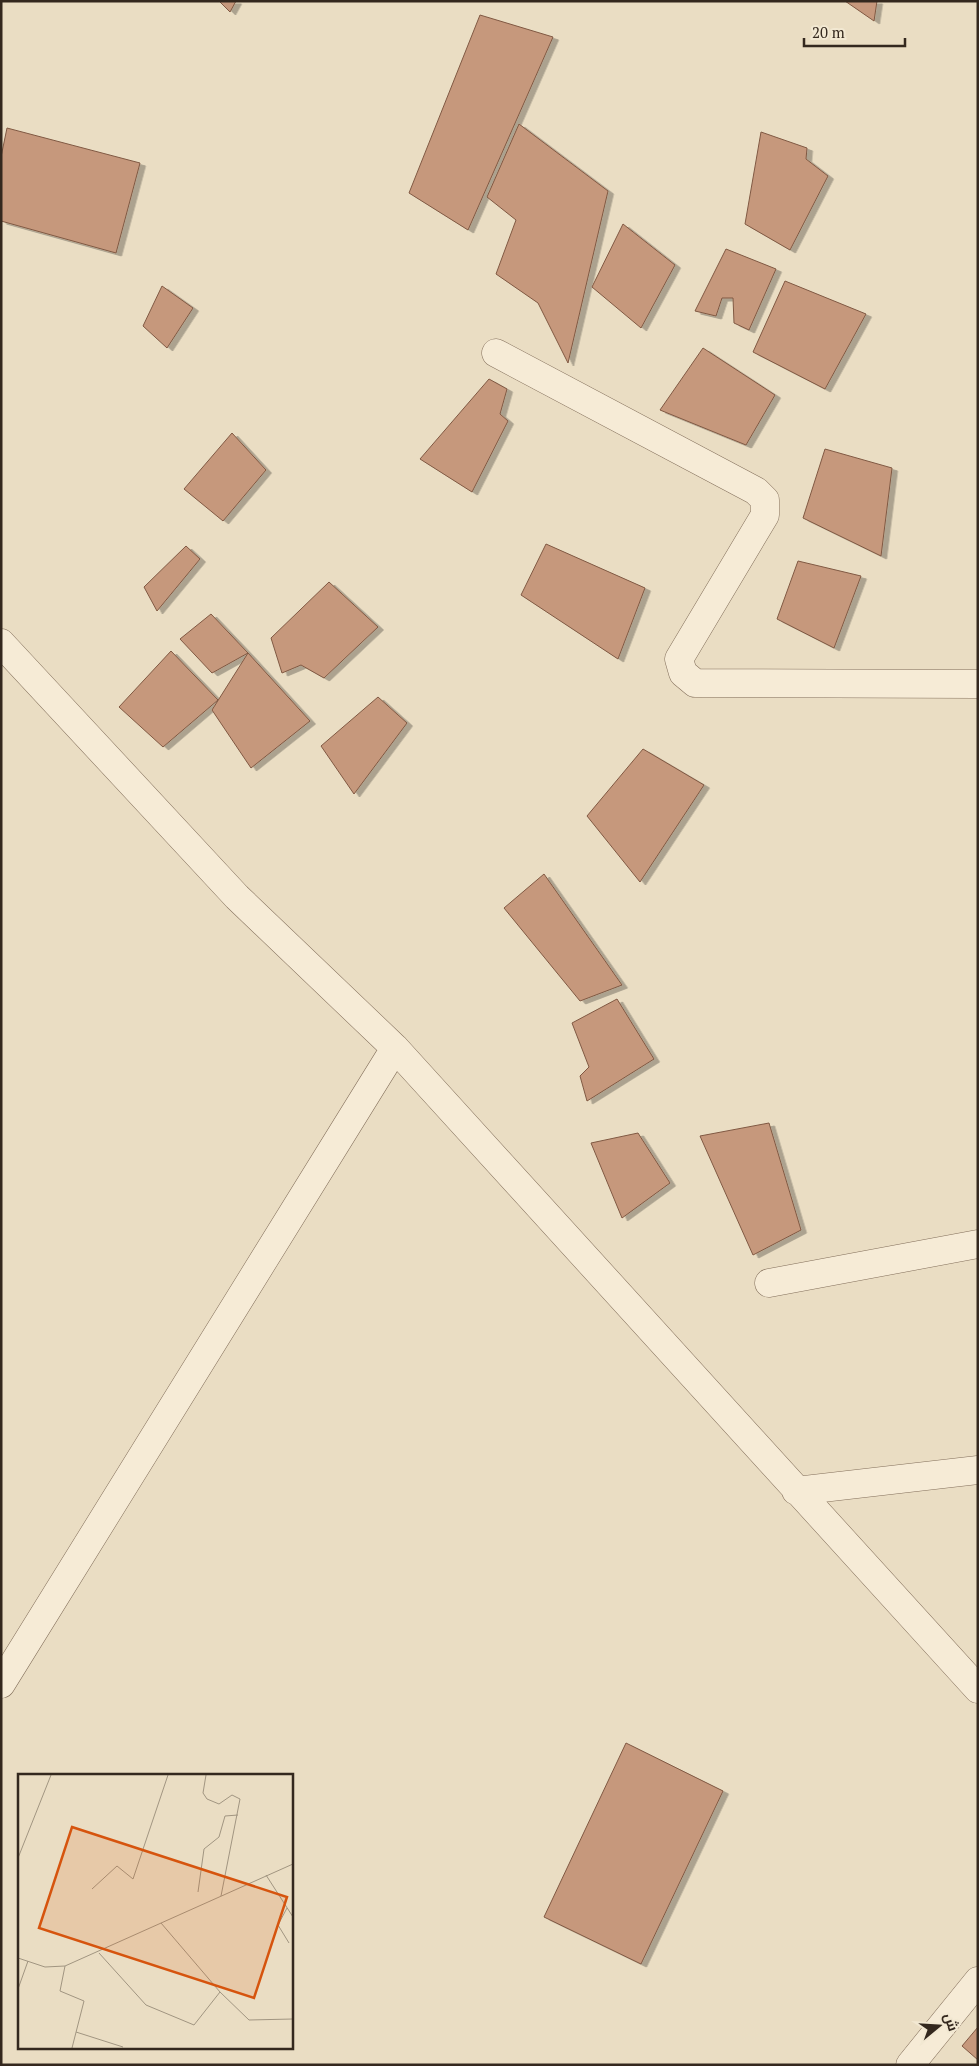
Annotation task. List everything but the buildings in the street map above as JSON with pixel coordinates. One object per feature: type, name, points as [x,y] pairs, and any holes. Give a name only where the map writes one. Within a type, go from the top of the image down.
[{"type":"street","points":[[496,353],[756,491],[765,500],[765,515],[679,659],[683,673],[695,683],[978,684]]},
{"type":"street","points":[[1,643],[237,898],[395,1048],[978,1689]]},
{"type":"street","points":[[1,1684],[395,1048]]},
{"type":"street","points":[[769,1283],[978,1244]]},
{"type":"street","points":[[796,1491],[978,1470]]},
{"type":"street","points":[[910,2065],[978,1981]]}]
